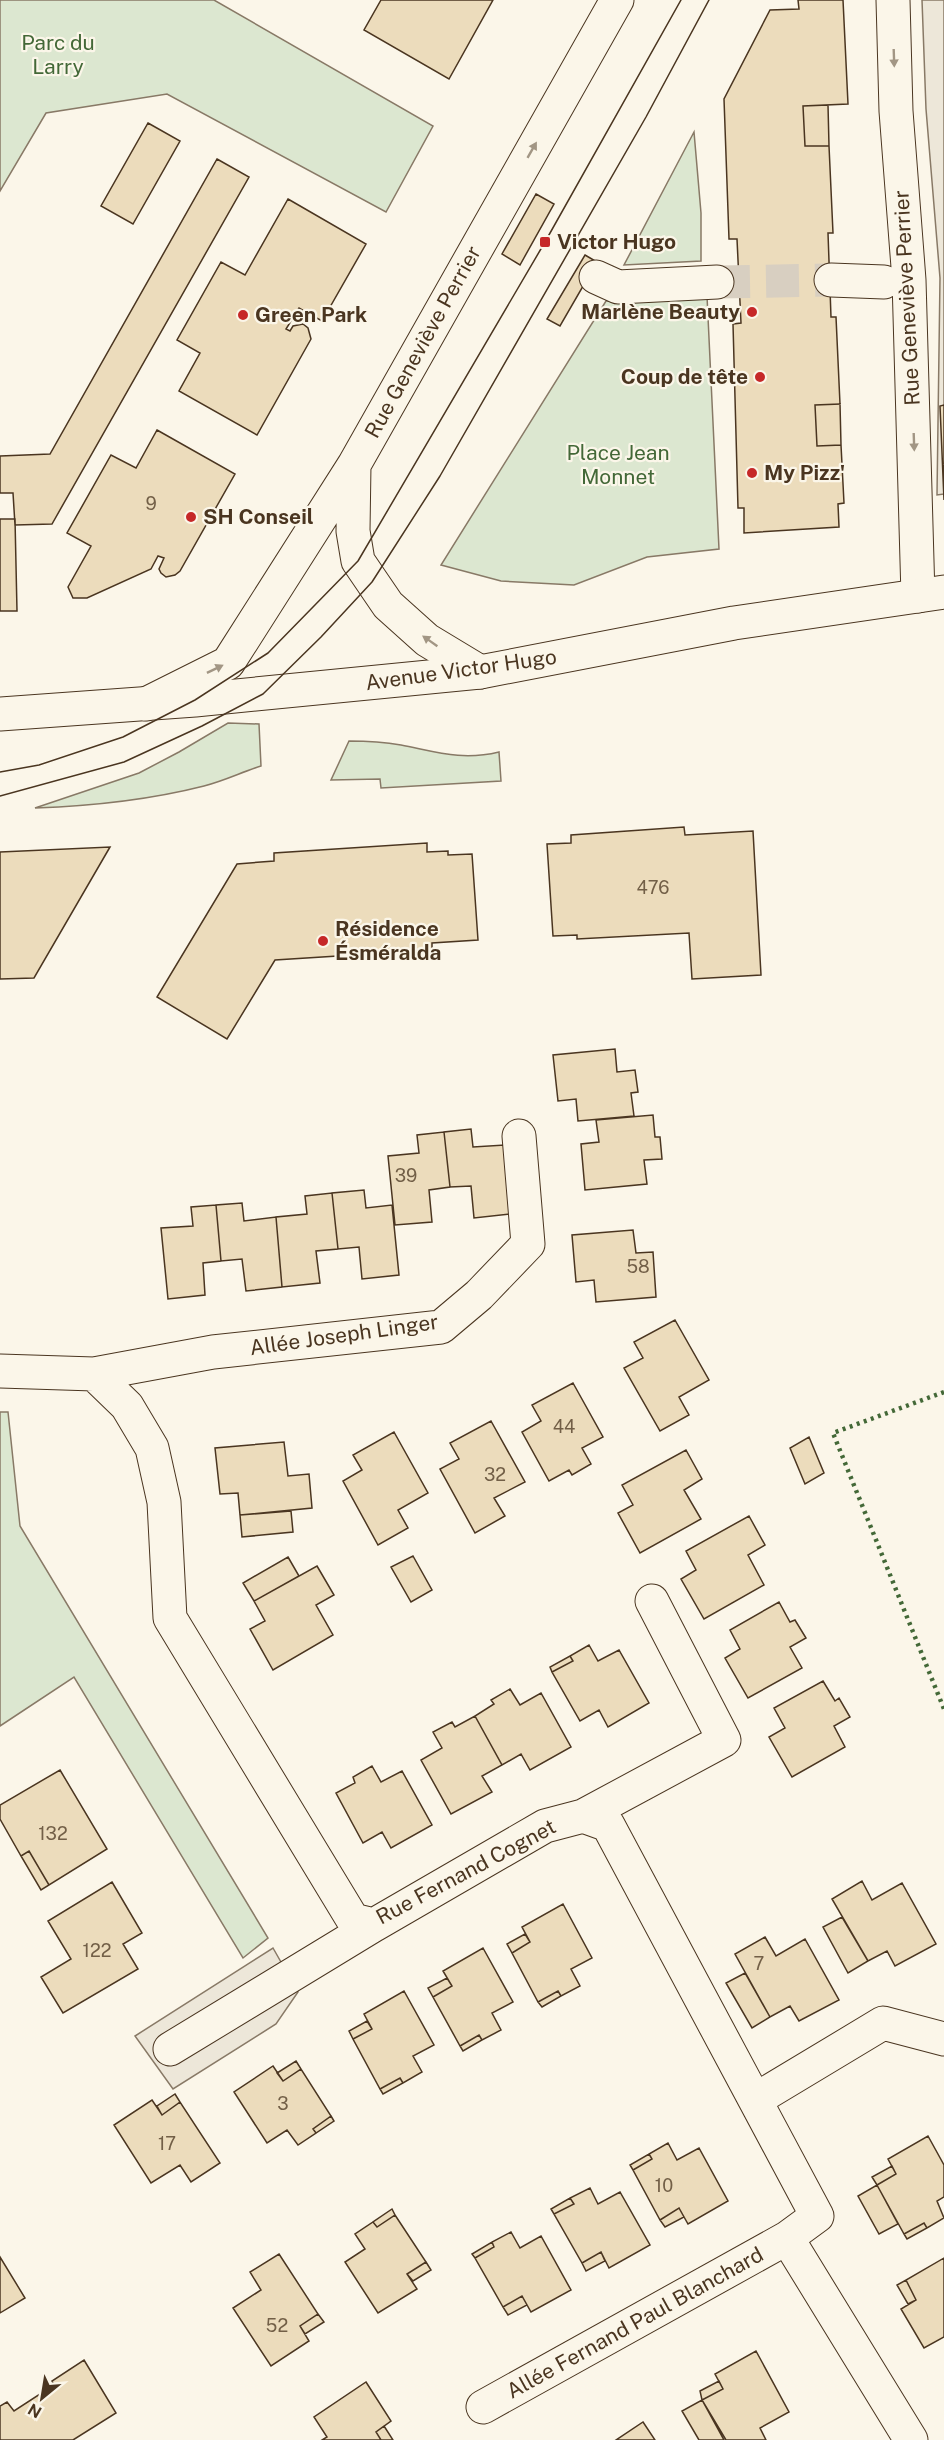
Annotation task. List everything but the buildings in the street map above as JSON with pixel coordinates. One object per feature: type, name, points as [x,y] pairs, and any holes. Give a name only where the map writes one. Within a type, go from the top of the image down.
[{"type":"street","name":"Rue Geneviève Perrier","points":[[144,705],[228,663],[354,465],[617,0]]},
{"type":"street","name":"Rue Geneviève Perrier","points":[[893,0],[896,111],[931,594]]},
{"type":"street","points":[[596,277],[618,288],[717,282]]},
{"type":"street","points":[[831,280],[884,282]]},
{"type":"street","name":"Rue Geneviève Perrier","points":[[354,465],[353,531],[358,561],[388,605],[426,640],[480,672]]},
{"type":"street","name":"Avenue Victor Hugo","points":[[0,714],[144,705],[480,672],[734,623],[931,594]]},
{"type":"street","name":"Allée Joseph Linger","points":[[94,1374],[213,1352],[441,1327],[479,1295],[528,1244],[519,1136]]},
{"type":"street","points":[[0,1371],[94,1374]]},
{"type":"street","name":"Rue Fernand Cognet","points":[[94,1374],[128,1406],[152,1448],[164,1502],[170,1618],[353,1920],[374,1924],[545,1826],[583,1816],[608,1825],[818,2216],[788,2238]]},
{"type":"street","points":[[583,1816],[724,1740],[652,1601]]},
{"type":"street","points":[[170,2049],[374,1924]]},
{"type":"street","points":[[755,2100],[883,2023],[944,2039]]},
{"type":"street","points":[[788,2238],[911,2440]]},
{"type":"street","name":"Allée Fernand Paul Blanchard","points":[[483,2408],[788,2238]]},
{"type":"green space","name":"Parc du Larry","points":[[0,0],[214,0],[433,126],[386,212],[167,94],[46,113],[0,191]]},
{"type":"green space","points":[[694,132],[701,213],[701,261],[624,265]]},
{"type":"green space","name":"Place Jean Monnet","points":[[707,296],[719,549],[647,557],[574,585],[501,581],[441,565],[606,301]]},
{"type":"green space","points":[[228,723],[259,724],[261,766],[211,784],[141,799],[35,808],[139,773]]},
{"type":"green space","points":[[349,741],[388,743],[461,756],[499,752],[501,781],[381,788],[380,779],[331,780]]},
{"type":"green space","points":[[0,1412],[8,1412],[20,1526],[268,1938],[243,1958],[74,1677],[0,1726]]},
{"type":"shaded area","points":[[922,0],[944,0],[944,494],[937,495],[940,278],[926,109]]},
{"type":"shaded area","points":[[273,1948],[298,1992],[276,2024],[173,2089],[135,2036]]},
{"type":"tunnel","points":[[717,282],[831,280]]},
{"type":"tram line","points":[[0,772],[39,765],[123,737],[195,700],[268,653],[358,561],[545,242],[681,0]]},
{"type":"tram line","points":[[0,796],[124,762],[202,726],[263,694],[321,637],[372,582],[440,476],[646,117],[709,0]]},
{"type":"hedge","points":[[944,1392],[833,1433],[944,1709]]},
{"type":"place","name":"Victor Hugo","points":[[545,242]]},
{"type":"place","name":"Marlène Beauty","points":[[752,312]]},
{"type":"place","name":"Green Park","points":[[243,315]]},
{"type":"place","name":"Coup de tête","points":[[760,377]]},
{"type":"place","name":"My Pizz'","points":[[752,473]]},
{"type":"place","name":"SH Conseil","points":[[191,517]]},
{"type":"place","name":"Résidence Ésméralda","points":[[323,941]]}]
